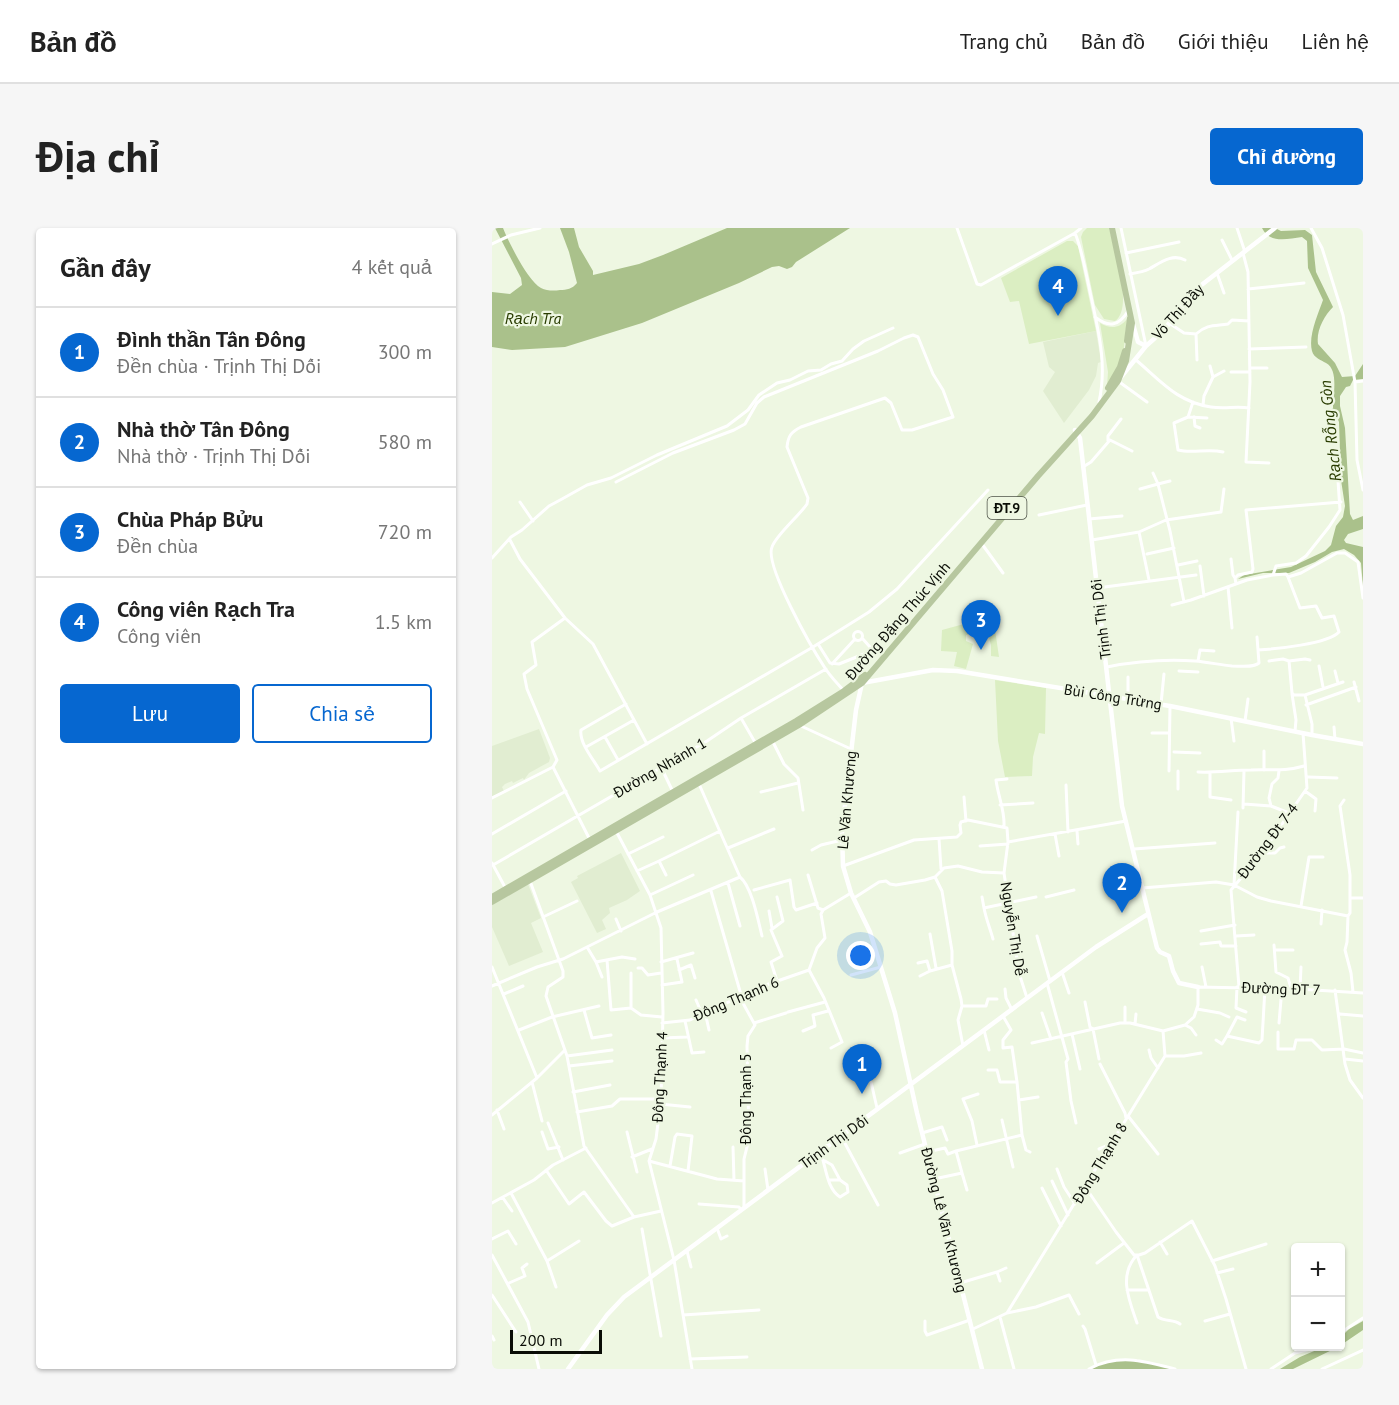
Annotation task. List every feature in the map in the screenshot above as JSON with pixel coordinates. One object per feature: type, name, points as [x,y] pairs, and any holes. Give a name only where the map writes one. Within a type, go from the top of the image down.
[{"type":"main road","name":"Đường Đặng Thúc Vịnh","points":[[492,902],[591,840],[698,783],[798,725],[861,681],[1118,381],[1126,361],[1131,321],[1112,228]]},
{"type":"main road","name":"Đường Đặng Thúc Vịnh","points":[[492,897],[530,880],[861,681],[1099,402],[1120,367],[1131,321]]},
{"type":"street","points":[[508,228],[511,235]]},
{"type":"street","points":[[492,244],[511,235],[540,228]]},
{"type":"street","points":[[957,228],[977,284],[981,285],[1081,228]]},
{"type":"street","points":[[1121,228],[1146,346]]},
{"type":"street","points":[[1237,228],[1246,264],[1248,289],[1250,370],[1246,462],[1269,463]]},
{"type":"street","name":"Võ Thị Đầy","points":[[1118,381],[1195,290],[1275,228]]},
{"type":"street","points":[[1311,228],[1335,286],[1343,315],[1354,379],[1357,460],[1363,490]]},
{"type":"street","points":[[1075,233],[1104,362],[1099,402]]},
{"type":"street","points":[[1221,240],[1232,262]]},
{"type":"street","points":[[1126,253],[1179,242]]},
{"type":"street","points":[[1130,274],[1147,270],[1175,256],[1185,260]]},
{"type":"street","points":[[1217,273],[1224,293]]},
{"type":"street","points":[[1248,289],[1304,283]]},
{"type":"street","points":[[1095,317],[1106,325],[1110,325],[1120,322],[1128,309]]},
{"type":"street","points":[[1169,323],[1184,333],[1196,334],[1204,327],[1211,325],[1228,324],[1232,320],[1249,321]]},
{"type":"street","points":[[1131,321],[1138,342],[1146,346]]},
{"type":"street","points":[[492,558],[510,539],[549,506],[587,485],[611,478],[657,454],[727,426],[748,410],[759,395],[777,383],[842,361],[864,341],[893,328]]},
{"type":"street","points":[[1196,334],[1197,360]]},
{"type":"street","points":[[616,482],[674,453],[734,430],[745,423],[757,403],[764,397],[878,351],[904,338],[918,336],[953,417],[912,430],[902,430],[891,403],[885,398],[801,427],[792,432],[788,439],[787,447],[808,498],[807,504],[772,546],[771,560],[790,606],[813,648],[825,669],[844,691]]},
{"type":"street","points":[[1249,349],[1306,347]]},
{"type":"street","points":[[1136,360],[1170,391],[1182,398],[1212,407],[1249,408]]},
{"type":"street","points":[[1210,366],[1213,377]]},
{"type":"street","points":[[1231,372],[1267,368]]},
{"type":"street","points":[[1203,405],[1204,396],[1213,377],[1224,371]]},
{"type":"street","points":[[1354,379],[1363,381]]},
{"type":"street","points":[[1118,381],[1147,402]]},
{"type":"street","points":[[1188,417],[1193,402]]},
{"type":"street","points":[[1207,418],[1188,417],[1174,423],[1178,450],[1188,452],[1212,449],[1223,452]]},
{"type":"street","points":[[1194,417],[1195,426],[1200,428]]},
{"type":"street","points":[[1083,467],[1091,462],[1108,441],[1108,436],[1120,419]]},
{"type":"street","name":"Trịnh Thị Dối","points":[[1076,431],[1080,438],[1111,697],[1116,764],[1132,849],[1155,944],[1160,952],[1169,956],[1178,981],[1184,985],[1198,987]]},
{"type":"street","points":[[1108,441],[1113,441],[1132,451]]},
{"type":"street","points":[[1153,473],[1158,484],[1174,548],[1184,602]]},
{"type":"street","points":[[1140,489],[1170,481]]},
{"type":"street","points":[[1273,572],[1277,565],[1296,563],[1306,556],[1340,512],[1338,481]]},
{"type":"street","points":[[1092,540],[1139,532],[1166,520],[1221,512],[1224,489]]},
{"type":"street","points":[[626,704],[581,730],[580,735],[600,771],[813,648],[870,612],[897,589],[988,490]]},
{"type":"street","points":[[520,502],[532,520]]},
{"type":"street","points":[[1235,578],[1238,575],[1252,572],[1253,569],[1246,510],[1341,502]]},
{"type":"street","points":[[1039,515],[1087,505]]},
{"type":"street","points":[[1089,519],[1122,516]]},
{"type":"street","points":[[1139,532],[1149,581]]},
{"type":"street","points":[[510,539],[524,565],[566,618],[593,644],[647,744]]},
{"type":"street","points":[[981,543],[1003,573]]},
{"type":"street","points":[[1147,554],[1174,548]]},
{"type":"street","points":[[1288,577],[1301,573],[1337,553],[1345,553],[1358,562],[1363,598]]},
{"type":"street","points":[[1231,559],[1236,585]]},
{"type":"street","points":[[1178,565],[1197,561]]},
{"type":"street","points":[[1200,566],[1204,596]]},
{"type":"street","points":[[1172,605],[1273,572],[1286,574],[1300,608],[1316,606],[1322,618],[1334,616],[1339,632],[1337,635],[1290,647],[1258,650]]},
{"type":"street","points":[[1097,588],[1196,575]]},
{"type":"street","points":[[1228,587],[1232,628]]},
{"type":"street","points":[[492,798],[553,767],[557,760],[527,689],[524,674],[536,665],[532,642],[566,618]]},
{"type":"street","points":[[832,664],[839,664],[867,652],[870,646],[862,638],[862,633],[856,632],[848,625]]},
{"type":"street","points":[[832,664],[855,639],[856,632]]},
{"type":"street","points":[[1107,667],[1136,661],[1198,661],[1254,666],[1259,663],[1257,637]]},
{"type":"street","points":[[855,639],[862,638]]},
{"type":"street","points":[[818,644],[832,664]]},
{"type":"street","points":[[1198,661],[1200,650],[1214,651]]},
{"type":"street","points":[[1269,660],[1310,660]]},
{"type":"street","points":[[1289,661],[1296,720],[1295,731]]},
{"type":"street","points":[[1319,666],[1323,687]]},
{"type":"street","name":"Đường Nhánh 1","points":[[493,864],[707,741],[741,718],[825,669]]},
{"type":"street","name":"Bùi Công Trừng","points":[[861,681],[944,670],[1161,704],[1363,744]]},
{"type":"street","points":[[1179,671],[1198,672]]},
{"type":"street","points":[[1335,671],[1338,683]]},
{"type":"street","points":[[1161,704],[1164,674]]},
{"type":"street","points":[[1128,677],[1128,700]]},
{"type":"street","name":"Lê Văn Khương","points":[[861,681],[851,749],[842,840],[843,866],[851,892],[870,932],[881,967],[895,1013],[911,1086]]},
{"type":"street","points":[[1292,693],[1305,695],[1343,682]]},
{"type":"street","points":[[1354,682],[1359,701]]},
{"type":"street","points":[[1306,705],[1356,687]]},
{"type":"street","points":[[1305,695],[1312,724],[1312,735]]},
{"type":"street","points":[[1245,721],[1248,699]]},
{"type":"street","points":[[1169,771],[1170,706]]},
{"type":"street","points":[[741,718],[756,744]]},
{"type":"street","points":[[1231,718],[1234,741]]},
{"type":"street","points":[[586,747],[634,720]]},
{"type":"street","points":[[798,725],[851,749]]},
{"type":"street","points":[[1334,727],[1335,739]]},
{"type":"street","points":[[1152,733],[1169,732]]},
{"type":"street","points":[[1303,733],[1304,766],[1308,777],[1337,778]]},
{"type":"street","points":[[604,737],[618,760]]},
{"type":"street","points":[[772,740],[784,764],[798,777],[803,810]]},
{"type":"street","points":[[1264,751],[1264,770]]},
{"type":"street","points":[[1174,752],[1200,753]]},
{"type":"street","points":[[1198,772],[1279,771],[1304,766]]},
{"type":"street","points":[[553,767],[591,840]]},
{"type":"street","points":[[661,767],[673,792]]},
{"type":"street","points":[[1178,771],[1178,789]]},
{"type":"street","points":[[1244,771],[1244,806],[1271,806],[1289,813]]},
{"type":"street","points":[[1271,806],[1269,798],[1272,783],[1278,778],[1279,771]]},
{"type":"street","points":[[1210,773],[1210,797],[1231,800]]},
{"type":"street","name":"Đường Đt 7-4","points":[[1246,1012],[1236,1008],[1238,988],[1236,936],[1231,890],[1262,853],[1305,791],[1308,777]]},
{"type":"street","name":"Nguyễn Thị Dễ","points":[[1007,779],[996,780],[1000,805],[1005,817],[1004,826],[1008,843],[1004,873],[1019,973],[1028,998]]},
{"type":"street","points":[[698,783],[754,903],[762,936]]},
{"type":"street","points":[[761,792],[798,783]]},
{"type":"street","points":[[1066,785],[1068,832]]},
{"type":"street","points":[[492,834],[566,791]]},
{"type":"street","points":[[1305,791],[1316,799],[1315,811]]},
{"type":"street","points":[[964,797],[966,821]]},
{"type":"street","points":[[1344,800],[1340,806],[1348,856],[1350,898],[1345,950],[1353,992]]},
{"type":"street","points":[[1000,805],[1033,803]]},
{"type":"street","points":[[1234,885],[1238,812]]},
{"type":"street","points":[[843,866],[914,840],[960,836],[960,825],[966,821],[1004,826]]},
{"type":"street","points":[[980,846],[1126,821]]},
{"type":"street","name":"Đông Thạnh 4","points":[[615,828],[650,895],[661,928],[660,1102],[656,1139],[649,1161],[674,1260],[692,1369]]},
{"type":"street","points":[[728,848],[774,829]]},
{"type":"street","points":[[637,871],[720,831]]},
{"type":"street","points":[[1077,831],[1078,844]]},
{"type":"street","points":[[1055,834],[1059,856]]},
{"type":"street","points":[[628,854],[663,837]]},
{"type":"street","points":[[854,898],[879,882],[886,881],[896,885],[935,877],[941,869],[939,839]]},
{"type":"street","points":[[812,850],[821,845],[842,840]]},
{"type":"street","points":[[1132,849],[1215,843]]},
{"type":"street","points":[[1262,853],[1275,853],[1284,847]]},
{"type":"street","points":[[1301,906],[1309,857],[1323,857]]},
{"type":"street","points":[[659,861],[666,875]]},
{"type":"street","points":[[493,864],[507,891]]},
{"type":"street","points":[[941,869],[958,866],[982,872],[1004,873]]},
{"type":"street","points":[[650,895],[693,875]]},
{"type":"street","points":[[808,875],[818,908],[823,910]]},
{"type":"street","points":[[492,986],[560,960],[657,912],[740,877]]},
{"type":"street","points":[[935,877],[942,891],[952,951],[952,965],[962,1006],[958,1020],[963,1046]]},
{"type":"street","points":[[530,880],[560,960],[563,977],[546,991],[548,1006],[567,1056],[586,1148],[634,1217]]},
{"type":"street","points":[[754,890],[790,880],[796,910],[817,903]]},
{"type":"street","points":[[1142,888],[1216,882],[1234,885],[1257,897],[1348,916]]},
{"type":"street","points":[[728,883],[740,926]]},
{"type":"street","points":[[711,890],[744,1005],[754,1023],[825,1002]]},
{"type":"street","points":[[1046,897],[1074,890]]},
{"type":"street","points":[[831,1048],[842,1042],[809,970],[817,948],[825,938],[821,914],[823,910],[851,892]]},
{"type":"street","points":[[772,928],[783,921],[777,897]]},
{"type":"street","points":[[982,897],[993,939]]},
{"type":"street","points":[[984,908],[1036,897]]},
{"type":"street","points":[[1350,898],[1363,898]]},
{"type":"street","points":[[543,917],[578,902]]},
{"type":"street","points":[[1321,924],[1322,910]]},
{"type":"street","points":[[769,911],[771,930],[782,956],[771,962],[777,981]]},
{"type":"street","name":"Trịnh Thị Dối","points":[[568,1369],[616,1304],[650,1277],[911,1086],[1102,942],[1148,914]]},
{"type":"street","points":[[616,919],[621,931]]},
{"type":"street","points":[[1200,931],[1235,925]]},
{"type":"street","points":[[930,934],[936,968]]},
{"type":"street","points":[[1236,936],[1254,935]]},
{"type":"street","points":[[1037,936],[1068,1059],[1069,1085],[1076,1123]]},
{"type":"street","points":[[1201,944],[1220,942],[1221,946],[1236,946]]},
{"type":"street","points":[[1274,945],[1276,972],[1288,978],[1291,988]]},
{"type":"street","points":[[587,948],[602,977]]},
{"type":"street","points":[[1275,950],[1293,950]]},
{"type":"street","points":[[661,962],[693,953]]},
{"type":"street","points":[[596,962],[622,957],[635,959]]},
{"type":"street","points":[[662,985],[682,982],[677,959]]},
{"type":"street","points":[[607,960],[611,1010],[631,1008],[641,1015],[662,1017]]},
{"type":"street","points":[[918,963],[927,961],[930,972]]},
{"type":"street","points":[[679,970],[691,965],[695,978]]},
{"type":"street","points":[[921,976],[936,968],[952,965]]},
{"type":"street","points":[[492,967],[537,1078]]},
{"type":"street","points":[[851,975],[881,967]]},
{"type":"street","points":[[1202,967],[1206,987]]},
{"type":"street","points":[[1300,967],[1300,989]]},
{"type":"street","points":[[638,968],[642,968],[648,975],[661,974]]},
{"type":"street","name":"Đông Thạnh 6","points":[[662,1023],[685,1021],[777,981],[809,970]]},
{"type":"street","points":[[1062,972],[1070,993]]},
{"type":"street","points":[[631,973],[631,1008]]},
{"type":"street","points":[[504,994],[523,986]]},
{"type":"street","points":[[1032,1043],[1125,1022],[1163,1031],[1185,1025],[1194,1017],[1197,1009],[1198,987]]},
{"type":"street","name":"Đường ĐT 7","points":[[1198,987],[1291,988],[1363,993]]},
{"type":"street","points":[[1227,1036],[1259,1042],[1262,1040],[1265,988]]},
{"type":"street","points":[[1279,1023],[1282,988]]},
{"type":"street","points":[[1005,989],[1006,998],[1012,1010]]},
{"type":"street","points":[[1335,990],[1350,1080],[1363,1098]]},
{"type":"street","points":[[962,1006],[986,1006],[986,1000],[997,999]]},
{"type":"street","points":[[696,1000],[704,1013],[709,1030]]},
{"type":"street","points":[[1084,1002],[1100,1061],[1127,1118],[1158,1154]]},
{"type":"street","points":[[519,1030],[552,1017],[599,1006]]},
{"type":"street","points":[[1125,1007],[1125,1022]]},
{"type":"street","points":[[1197,1009],[1218,1012],[1229,1017]]},
{"type":"street","points":[[584,1010],[592,1038],[610,1035]]},
{"type":"street","points":[[803,1031],[815,1026],[813,1015],[828,1011]]},
{"type":"street","points":[[1042,1013],[1051,1039]]},
{"type":"street","points":[[1135,1024],[1136,1014]]},
{"type":"street","points":[[1340,1014],[1363,1016]]},
{"type":"street","points":[[1003,1016],[1011,1030],[1004,1040],[1003,1048],[1012,1047],[1022,1135],[1026,1150],[1030,1152]]},
{"type":"street","points":[[1216,1040],[1222,1044],[1236,1017],[1245,1020]]},
{"type":"street","points":[[685,1021],[692,1053],[704,1052]]},
{"type":"street","name":"Đông Thạnh 5","points":[[742,1209],[745,1181],[744,1159],[749,1139],[747,1046],[748,1036],[754,1028],[754,1023]]},
{"type":"street","points":[[1185,1025],[1191,1028],[1196,1035]]},
{"type":"street","points":[[984,1030],[989,1050]]},
{"type":"street","points":[[1163,1031],[1165,1056],[1201,1053]]},
{"type":"street","points":[[1278,1032],[1278,1049],[1292,1050],[1296,1040],[1314,1040],[1322,1050],[1344,1049],[1363,1053]]},
{"type":"street","points":[[1072,1034],[1080,1069]]},
{"type":"street","points":[[662,1038],[687,1037]]},
{"type":"street","points":[[492,1115],[537,1078],[565,1050]]},
{"type":"street","points":[[567,1056],[612,1050]]},
{"type":"street","points":[[1149,1050],[1158,1068]]},
{"type":"street","name":"Đông Thạnh 8","points":[[971,1329],[1007,1313],[1086,1188],[1165,1056]]},
{"type":"street","points":[[1345,1059],[1363,1061]]},
{"type":"street","points":[[569,1066],[612,1061]]},
{"type":"street","points":[[988,1070],[997,1070],[1000,1082],[1017,1082]]},
{"type":"street","points":[[532,1082],[542,1121]]},
{"type":"street","points":[[871,1082],[877,1110]]},
{"type":"street","points":[[573,1092],[610,1085]]},
{"type":"street","name":"Đường Lê Văn Khương","points":[[911,1086],[971,1329],[984,1369]]},
{"type":"street","points":[[977,1145],[972,1121],[963,1099],[978,1094]]},
{"type":"street","points":[[1019,1100],[1038,1097]]},
{"type":"street","points":[[577,1112],[612,1106],[620,1099],[690,1107]]},
{"type":"street","points":[[497,1110],[504,1129]]},
{"type":"street","points":[[1002,1120],[1013,1167]]},
{"type":"street","points":[[548,1123],[563,1160]]},
{"type":"street","points":[[922,1133],[942,1127],[947,1140]]},
{"type":"street","points":[[542,1132],[548,1149],[559,1147]]},
{"type":"street","points":[[627,1132],[637,1172]]},
{"type":"street","points":[[670,1166],[677,1134],[693,1136],[688,1170]]},
{"type":"street","points":[[927,1152],[945,1148],[948,1154],[1022,1135]]},
{"type":"street","points":[[841,1136],[878,1205]]},
{"type":"street","points":[[900,1153],[925,1144]]},
{"type":"street","points":[[1099,1149],[1111,1144]]},
{"type":"street","points":[[733,1147],[734,1180]]},
{"type":"street","points":[[492,1203],[586,1148]]},
{"type":"street","points":[[632,1157],[652,1149]]},
{"type":"street","points":[[820,1151],[834,1193],[840,1197],[848,1192],[848,1185],[840,1180],[832,1165],[824,1160]]},
{"type":"street","points":[[956,1151],[967,1190]]},
{"type":"street","points":[[649,1161],[717,1179],[745,1181]]},
{"type":"street","points":[[765,1169],[768,1190]]},
{"type":"street","points":[[1057,1169],[1064,1187],[1075,1204]]},
{"type":"street","points":[[546,1170],[569,1204],[584,1192],[612,1226],[634,1217],[662,1211]]},
{"type":"street","points":[[934,1179],[962,1173]]},
{"type":"street","points":[[829,1180],[840,1180]]},
{"type":"street","points":[[1052,1181],[1068,1215]]},
{"type":"street","points":[[1042,1188],[1061,1226]]},
{"type":"street","points":[[1086,1188],[1129,1251],[1137,1256],[1158,1317],[1164,1321],[1180,1324]]},
{"type":"street","points":[[511,1193],[547,1261],[556,1287]]},
{"type":"street","points":[[503,1198],[512,1210]]},
{"type":"street","points":[[699,1204],[742,1209]]},
{"type":"street","points":[[1137,1323],[1126,1290],[1130,1261],[1192,1221],[1217,1273],[1246,1369]]},
{"type":"street","points":[[717,1228],[721,1239],[727,1236]]},
{"type":"street","points":[[642,1229],[662,1336]]},
{"type":"street","points":[[492,1239],[508,1231],[516,1244]]},
{"type":"street","points":[[547,1261],[579,1241]]},
{"type":"street","points":[[1160,1242],[1167,1254]]},
{"type":"street","points":[[1097,1263],[1124,1243]]},
{"type":"street","points":[[1212,1261],[1266,1244]]},
{"type":"street","points":[[687,1251],[691,1268]]},
{"type":"street","points":[[492,1255],[509,1283],[530,1328],[539,1369]]},
{"type":"street","points":[[509,1283],[525,1276],[522,1268],[527,1264]]},
{"type":"street","points":[[960,1284],[1006,1268]]},
{"type":"street","points":[[1217,1273],[1233,1269]]},
{"type":"street","points":[[997,1272],[1000,1281]]},
{"type":"street","points":[[1126,1290],[1149,1290]]},
{"type":"street","points":[[492,1295],[516,1332]]},
{"type":"street","points":[[1007,1313],[1036,1307],[1069,1295],[1079,1314]]},
{"type":"street","points":[[683,1315],[759,1310]]},
{"type":"street","points":[[1205,1321],[1230,1314]]},
{"type":"street","points":[[1000,1317],[1014,1369]]},
{"type":"street","points":[[1345,1330],[1363,1318]]},
{"type":"street","points":[[925,1321],[927,1335],[970,1320]]},
{"type":"street","points":[[1083,1326],[1096,1365]]},
{"type":"street","points":[[1322,1369],[1363,1350]]},
{"type":"street","points":[[1271,1369],[1295,1353],[1304,1351]]},
{"type":"street","points":[[690,1359],[747,1357]]},
{"type":"street","points":[[1089,1369],[1118,1358],[1133,1359],[1175,1369]]},
{"type":"shaded area","points":[[1087,228],[1109,228],[1123,291],[1123,304],[1115,321],[1104,319],[1095,305],[1081,237]]},
{"type":"shaded area","points":[[1067,241],[1073,241],[1078,246],[1096,331],[1029,344],[1019,301],[1010,302],[1001,278]]},
{"type":"shaded area","points":[[1127,319],[1123,356],[1107,387],[1108,372],[1100,323],[1114,327],[1121,325]]},
{"type":"shaded area","points":[[1096,331],[1101,362],[1098,363],[1096,376],[1089,390],[1064,423],[1043,391],[1055,372],[1049,367],[1043,342]]},
{"type":"shaded area","points":[[993,616],[999,657],[991,656],[991,645],[986,627],[976,627],[972,634],[966,635],[966,641],[973,644],[966,669],[954,666],[957,652],[941,651],[942,630]]},
{"type":"shaded area","points":[[995,680],[1046,688],[1045,734],[1039,733],[1033,757],[1032,776],[1005,777],[998,741]]},
{"type":"shaded area","points":[[539,729],[550,758],[549,762],[529,773],[524,780],[523,778],[505,784],[502,787],[504,791],[492,797],[492,746]]},
{"type":"shaded area","points":[[621,853],[640,891],[609,908],[610,913],[602,920],[606,929],[597,933],[571,882],[578,878],[577,876]]},
{"type":"shaded area","points":[[528,884],[541,918],[531,923],[543,952],[509,966],[492,927],[492,905]]},
{"type":"water","name":"Rạch Tra","points":[[495,228],[503,228],[530,278],[541,288],[553,291],[569,289],[577,283],[560,228],[574,228],[579,247],[593,275],[639,264],[727,228],[850,228],[796,262],[792,267],[787,269],[779,266],[772,267],[642,323],[565,347],[512,350],[492,347],[492,292],[510,294],[522,285],[521,278]]},
{"type":"water","points":[[1262,228],[1275,228],[1281,231],[1305,230],[1312,235],[1316,272],[1333,307],[1321,324],[1318,344],[1335,363],[1342,377],[1355,376],[1363,364],[1363,379],[1353,380],[1350,386],[1346,387],[1340,396],[1340,406],[1345,428],[1350,514],[1353,520],[1363,516],[1363,529],[1348,534],[1344,540],[1346,543],[1363,547],[1363,587],[1361,563],[1344,549],[1332,552],[1289,573],[1263,573],[1238,579],[1244,575],[1291,567],[1325,551],[1331,545],[1336,526],[1343,517],[1345,506],[1341,480],[1339,422],[1336,415],[1331,412],[1334,390],[1333,371],[1330,366],[1314,355],[1311,345],[1314,325],[1323,300],[1308,268],[1307,241],[1302,237],[1274,238],[1265,233]]},
{"type":"water","points":[[1363,1321],[1363,1330],[1345,1342],[1345,1333]]},
{"type":"water","points":[[1314,1351],[1330,1351],[1293,1369],[1280,1369]]},
{"type":"water","points":[[1135,1359],[1174,1369],[1091,1369],[1104,1362]]},
{"type":"place","name":"Công viên Rạch Tra","points":[[1058,316]]},
{"type":"place","name":"Chùa Pháp Bửu","points":[[981,650]]},
{"type":"place","name":"Nhà thờ Tân Đông","points":[[1122,913]]},
{"type":"place","name":"Đình thần Tân Đông","points":[[862,1094]]},
{"type":"water label","name":"Rạch Rỗng Gòn","points":[[1330,431]]}]
